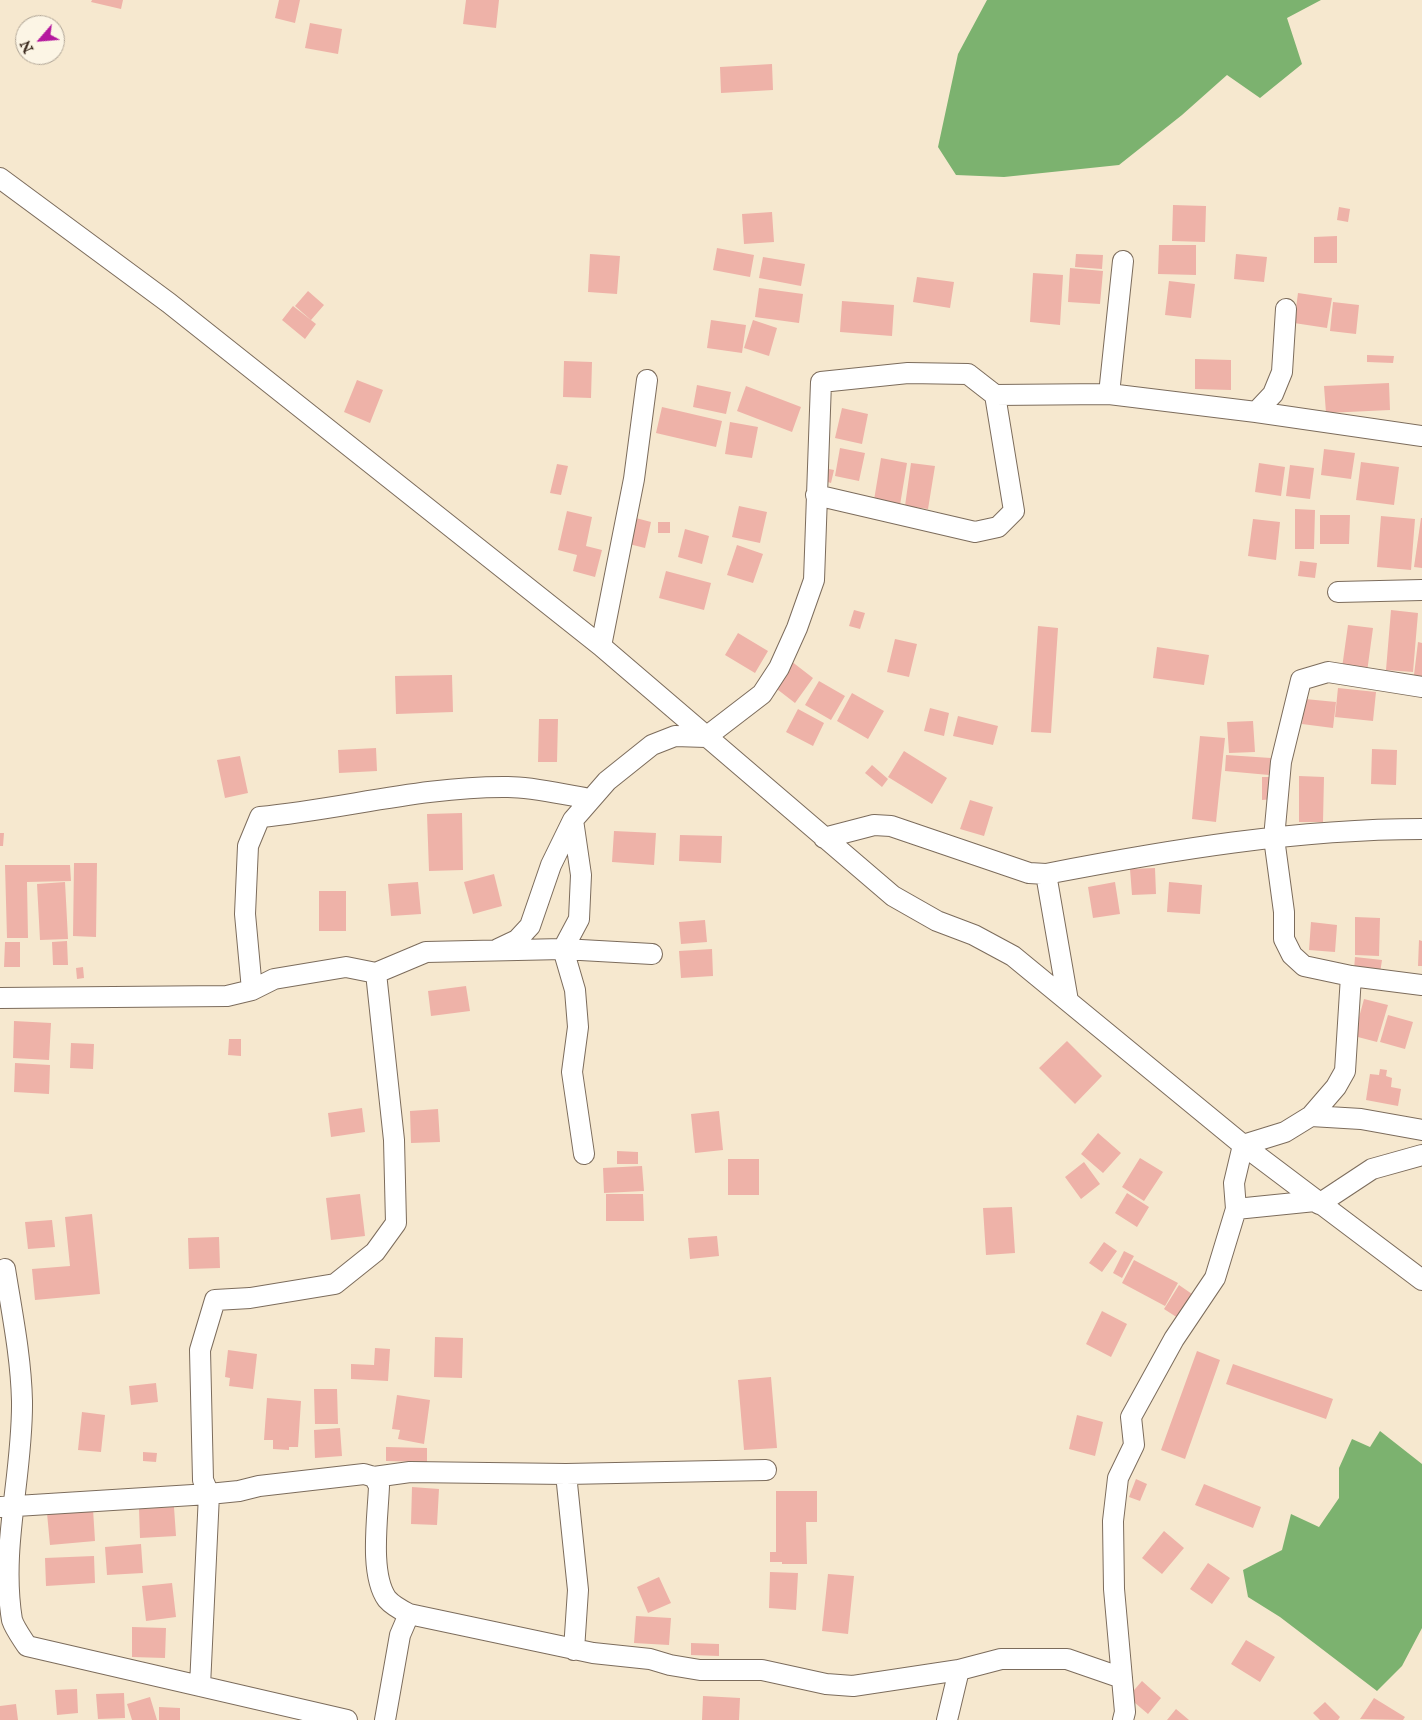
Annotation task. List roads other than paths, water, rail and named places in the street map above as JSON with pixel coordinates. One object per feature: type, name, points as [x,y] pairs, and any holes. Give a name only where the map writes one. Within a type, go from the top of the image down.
[{"type":"street","points":[[0,178],[169,303],[601,646],[894,896],[937,921],[974,935],[1013,956],[1243,1144],[1422,1280]]},
{"type":"street","points":[[1109,394],[1123,260]]},
{"type":"street","points":[[1256,412],[1273,394],[1282,372],[1286,309]]},
{"type":"street","points":[[498,949],[517,940],[530,926],[551,865],[573,820],[607,781],[652,746],[675,736],[706,737],[762,694],[779,668],[798,628],[814,580],[821,382],[908,373],[968,374],[995,395],[1109,394],[1256,412],[1422,436]]},
{"type":"street","points":[[601,646],[634,480],[647,380]]},
{"type":"street","points":[[816,495],[975,532],[998,527],[1014,511],[995,395]]},
{"type":"street","points":[[1338,592],[1422,590]]},
{"type":"street","points":[[1422,687],[1328,672],[1301,680],[1281,762],[1274,838],[1284,912],[1284,939],[1292,956],[1304,966],[1351,976],[1422,984]]},
{"type":"street","points":[[252,990],[245,914],[248,846],[260,817],[300,813],[395,796],[509,787],[591,799]]},
{"type":"street","points":[[573,820],[581,875],[578,919],[563,949],[575,990],[578,1027],[572,1072],[584,1154]]},
{"type":"street","points":[[824,838],[874,825],[891,826],[1029,873],[1046,874],[1178,849],[1344,830],[1422,829]]},
{"type":"street","points":[[1046,874],[1068,1001]]},
{"type":"street","points":[[0,998],[227,996],[252,990],[274,979],[346,967],[376,973],[426,952],[563,949],[652,954]]},
{"type":"street","points":[[200,1686],[209,1494],[202,1480],[200,1350],[215,1300],[250,1298],[335,1284],[375,1252],[396,1223],[394,1140],[376,973]]},
{"type":"street","points":[[1243,1144],[1285,1132],[1311,1116],[1336,1087],[1345,1071],[1351,976]]},
{"type":"street","points":[[1311,1116],[1361,1120],[1422,1130]]},
{"type":"street","points":[[1123,1720],[1125,1712],[1114,1589],[1113,1521],[1118,1478],[1134,1445],[1131,1418],[1174,1340],[1216,1278],[1236,1209],[1234,1183],[1243,1144]]},
{"type":"street","points":[[1236,1209],[1317,1202],[1372,1169],[1422,1155]]},
{"type":"street","points":[[6,1269],[22,1401],[19,1456],[4,1506],[1,1568],[12,1620],[27,1646],[347,1720]]},
{"type":"street","points":[[4,1506],[209,1494],[364,1474],[374,1477],[410,1472],[566,1474],[766,1470]]},
{"type":"street","points":[[566,1474],[578,1590],[574,1650]]},
{"type":"street","points":[[374,1477],[379,1486],[377,1565],[380,1582],[386,1598],[396,1608],[409,1614],[574,1650],[650,1658],[670,1665],[700,1670],[762,1670],[826,1684],[853,1686],[958,1670],[1001,1659],[1068,1659],[1122,1678]]},
{"type":"street","points":[[385,1720],[400,1635],[409,1614]]},
{"type":"street","points":[[947,1720],[958,1670]]}]
